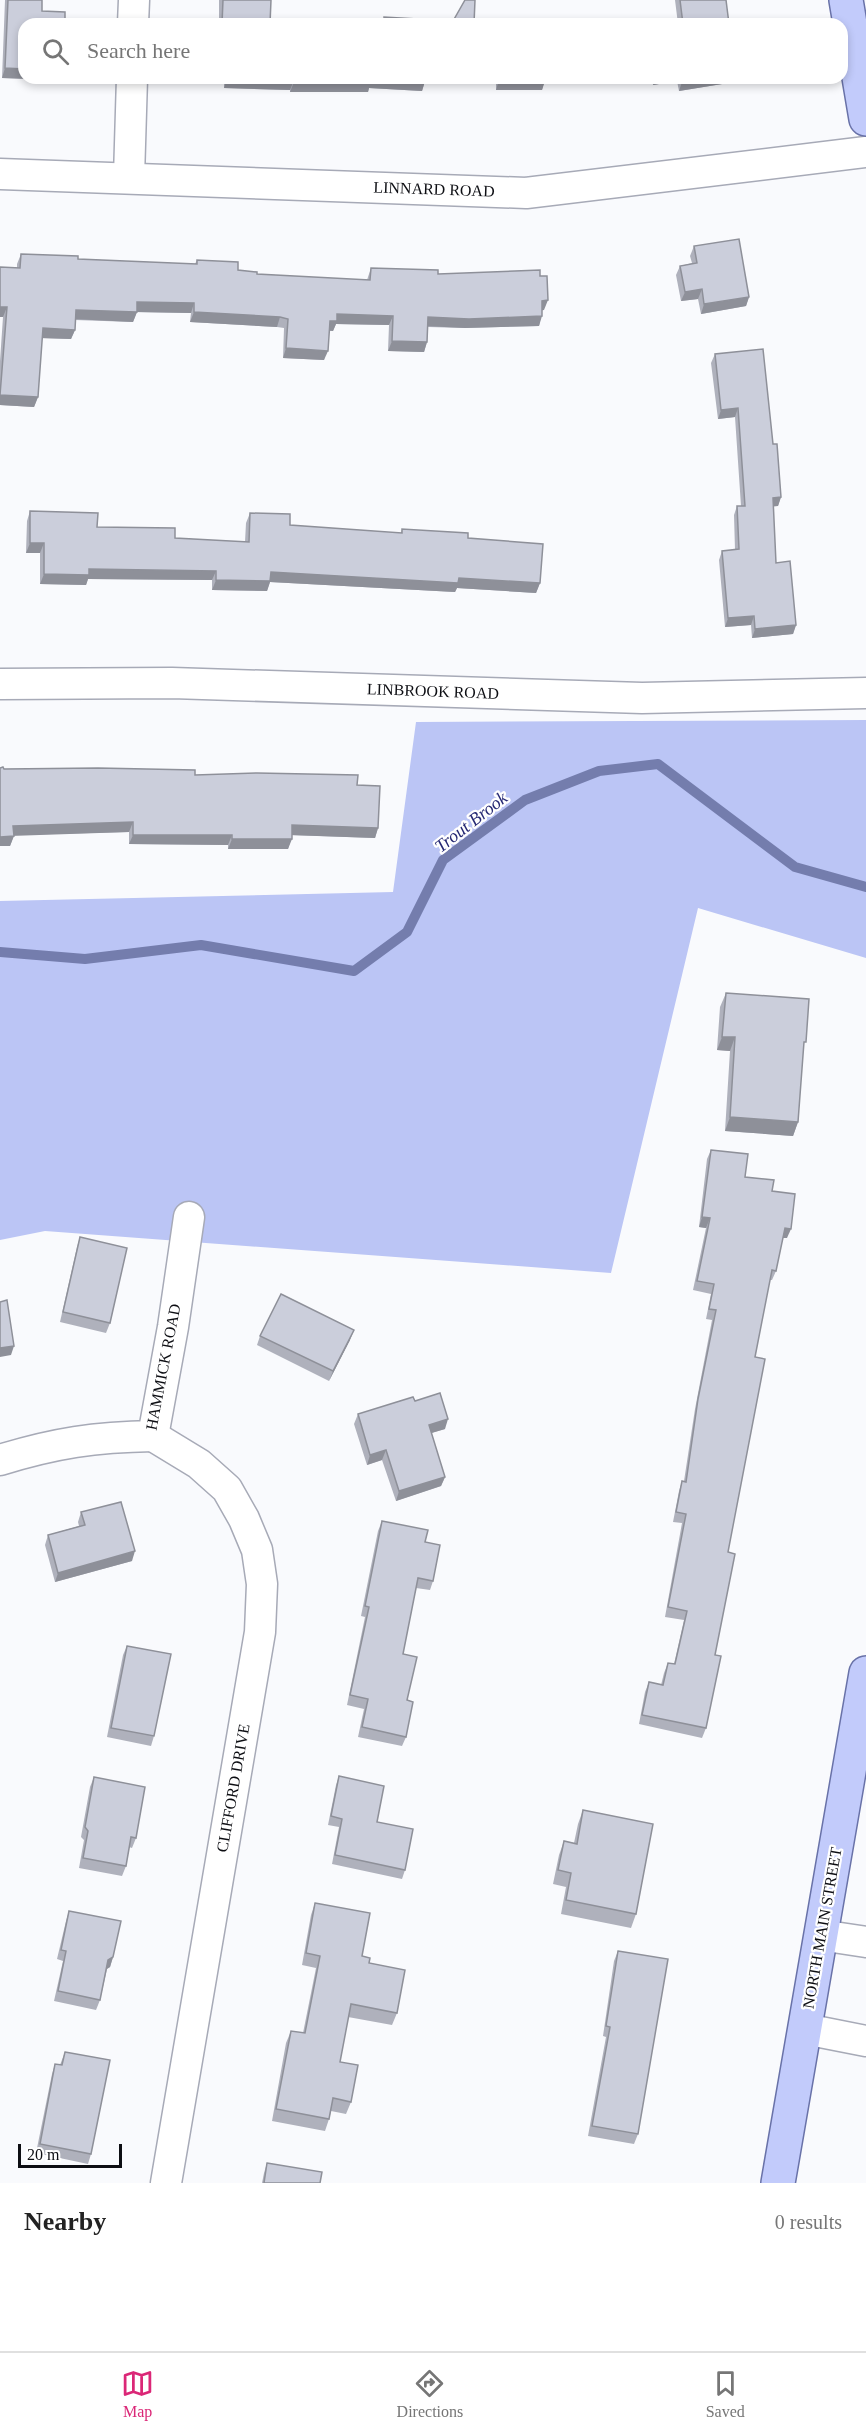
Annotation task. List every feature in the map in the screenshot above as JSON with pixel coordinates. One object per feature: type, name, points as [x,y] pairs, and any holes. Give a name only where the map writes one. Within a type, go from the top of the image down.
[{"type":"main road","points":[[846,0],[866,119]]},
{"type":"main road","name":"NORTH MAIN STREET","points":[[778,2183],[866,1673]]},
{"type":"street","points":[[134,0],[134,18]]},
{"type":"street","points":[[129,177],[132,84]]},
{"type":"street","name":"LINNARD ROAD","points":[[0,174],[526,193],[866,152]]},
{"type":"street","name":"LINBROOK ROAD","points":[[0,684],[172,683],[642,698],[866,693]]},
{"type":"street","name":"HAMMICK ROAD","points":[[0,1460],[41,1447],[99,1437],[153,1436],[173,1327],[189,1217]]},
{"type":"street","name":"CLIFFORD DRIVE","points":[[153,1436],[199,1464],[227,1489],[244,1519],[257,1550],[262,1584],[260,1632],[166,2183]]},
{"type":"street","points":[[820,1935],[866,1942]]},
{"type":"street","points":[[805,2029],[866,2042]]},
{"type":"shaded area","points":[[866,720],[866,958],[698,908],[611,1273],[45,1231],[0,1240],[0,901],[393,892],[416,722]]},
{"type":"building","points":[[8,0],[42,0],[42,11],[65,12],[65,18],[18,18],[18,69],[5,68]]},
{"type":"building","points":[[223,0],[271,0],[270,18],[222,18]]},
{"type":"building","points":[[465,0],[475,0],[474,18],[455,18]]},
{"type":"building","points":[[680,0],[726,0],[728,18],[682,18]]},
{"type":"building","points":[[739,239],[749,297],[704,304],[702,289],[685,292],[680,266],[697,263],[694,246]]},
{"type":"building","points":[[21,254],[197,264],[197,260],[238,262],[238,270],[257,272],[257,274],[370,280],[371,268],[438,270],[438,274],[540,270],[540,276],[547,276],[548,300],[542,301],[542,316],[469,319],[428,317],[427,342],[392,341],[393,316],[337,314],[337,321],[330,321],[328,351],[286,348],[288,319],[194,312],[194,303],[137,302],[137,312],[76,310],[75,330],[43,328],[38,397],[0,395],[7,307],[0,307],[0,267],[20,268]]},
{"type":"building","points":[[763,349],[773,444],[777,444],[781,497],[773,498],[776,563],[790,561],[796,625],[755,629],[754,616],[728,618],[722,551],[739,549],[737,506],[745,506],[738,408],[721,410],[715,354]]},
{"type":"building","points":[[30,511],[98,513],[97,527],[175,528],[175,538],[249,542],[250,513],[290,514],[290,525],[402,533],[402,529],[468,533],[468,538],[543,544],[540,583],[459,578],[458,583],[271,572],[270,581],[216,580],[216,571],[89,569],[89,575],[44,574],[44,543],[30,543]]},
{"type":"building","points":[[0,768],[4,769],[195,770],[195,775],[257,773],[358,775],[357,785],[380,786],[378,828],[292,825],[292,839],[232,839],[232,835],[133,835],[133,822],[13,826],[14,836],[0,837]]},
{"type":"building","points":[[726,993],[809,999],[798,1122],[730,1117],[735,1037],[722,1037]]},
{"type":"building","points":[[711,1150],[748,1154],[745,1177],[774,1180],[772,1191],[795,1194],[791,1229],[785,1228],[776,1271],[772,1270],[755,1357],[765,1359],[728,1552],[735,1554],[715,1655],[721,1656],[706,1728],[642,1715],[649,1682],[663,1685],[668,1663],[675,1664],[687,1611],[668,1607],[686,1514],[676,1512],[682,1481],[686,1482],[698,1399],[716,1310],[709,1309],[714,1284],[697,1281],[710,1218],[702,1217]]},
{"type":"building","points":[[80,1237],[127,1248],[110,1323],[63,1312]]},
{"type":"building","points":[[281,1294],[354,1330],[333,1371],[260,1336]]},
{"type":"building","points":[[7,1300],[14,1346],[0,1348],[0,1302]]},
{"type":"building","points":[[440,1393],[448,1419],[429,1425],[445,1477],[399,1491],[386,1450],[370,1455],[358,1414],[413,1397],[415,1401]]},
{"type":"building","points":[[121,1502],[135,1551],[58,1573],[48,1535],[85,1525],[81,1512]]},
{"type":"building","points":[[382,1521],[428,1530],[425,1542],[440,1545],[433,1581],[418,1578],[403,1654],[417,1657],[407,1700],[413,1702],[406,1737],[362,1727],[368,1699],[350,1695],[369,1607],[365,1606]]},
{"type":"building","points":[[127,1646],[171,1654],[154,1736],[111,1728]]},
{"type":"building","points":[[339,1776],[384,1786],[377,1822],[413,1829],[405,1870],[335,1855],[342,1819],[331,1816]]},
{"type":"building","points":[[94,1777],[145,1787],[136,1838],[131,1837],[126,1866],[83,1858],[88,1831],[85,1827]]},
{"type":"building","points":[[583,1810],[653,1824],[636,1914],[566,1900],[571,1873],[558,1870],[564,1841],[577,1844]]},
{"type":"building","points":[[315,1903],[370,1913],[362,1956],[370,1958],[369,1963],[405,1970],[397,2013],[351,2004],[340,2062],[358,2065],[351,2102],[333,2098],[329,2119],[276,2109],[291,2031],[305,2033],[320,1956],[306,1953]]},
{"type":"building","points":[[69,1911],[121,1921],[113,1957],[108,1960],[100,2000],[58,1991],[66,1951],[61,1950]]},
{"type":"building","points":[[618,1951],[668,1959],[638,2134],[592,2126],[610,2027],[606,2026]]},
{"type":"building","points":[[65,2052],[110,2060],[91,2154],[40,2144],[55,2064],[62,2065]]},
{"type":"building","points":[[267,2163],[322,2172],[320,2183],[264,2183]]},
{"type":"waterway","name":"Trout Brook","points":[[0,952],[85,959],[201,945],[354,971],[407,932],[443,860],[525,800],[599,771],[658,764],[795,867],[866,887]]}]
